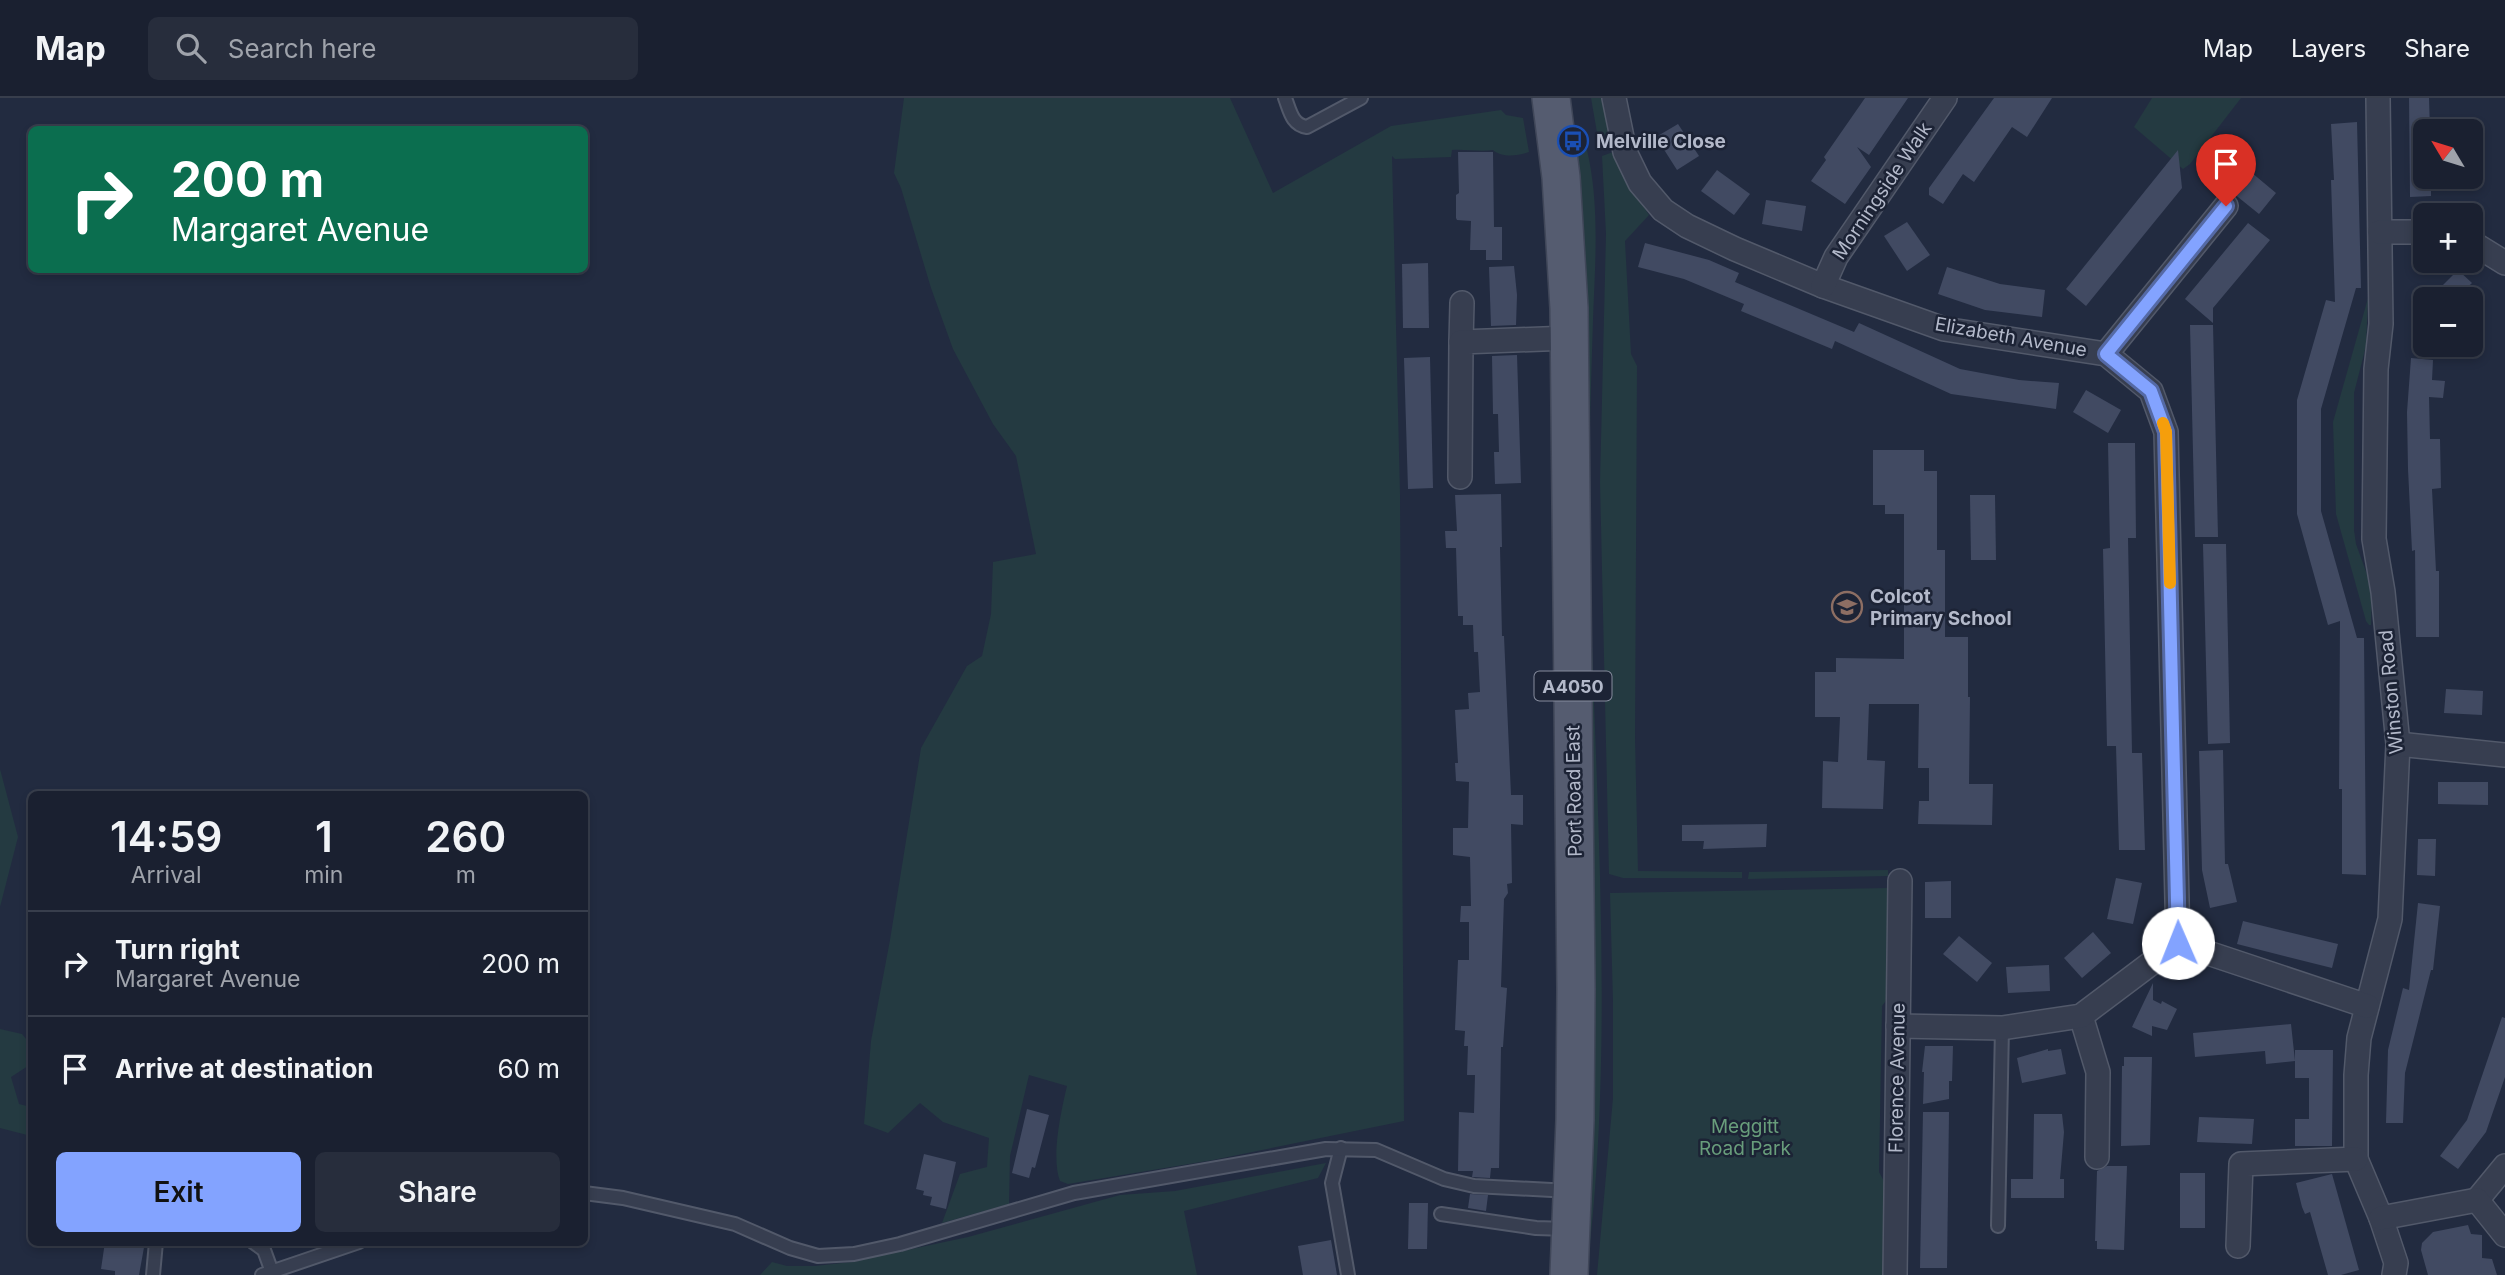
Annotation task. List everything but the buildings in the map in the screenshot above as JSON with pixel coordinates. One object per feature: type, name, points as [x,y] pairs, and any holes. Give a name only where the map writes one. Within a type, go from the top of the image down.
[{"type":"main road","name":"Port Road East","points":[[1551,98],[1562,190],[1569,338],[1576,976],[1569,1275]]},
{"type":"street","name":"Elizabeth Avenue","points":[[1614,98],[1620,134],[1632,169],[1649,196],[1663,210],[1706,236],[1823,286],[1944,329],[2106,354],[2151,391],[2166,432],[2178,943]]},
{"type":"street","name":"Morningside Walk","points":[[1823,286],[1836,257],[1945,98]]},
{"type":"street","name":"Winston Road","points":[[2378,98],[2381,324],[2376,369],[2374,539],[2383,592],[2398,744],[2390,919],[2359,1038],[2356,1158],[2396,1263],[2394,1275]]},
{"type":"street","points":[[2106,354],[2226,206]]},
{"type":"street","points":[[2380,232],[2413,232]]},
{"type":"street","points":[[2483,249],[2505,263]]},
{"type":"street","points":[[1462,303],[1461,342],[1467,464]]},
{"type":"street","points":[[1461,342],[1569,338]]},
{"type":"street","points":[[2398,744],[2505,755]]},
{"type":"street","name":"Florence Avenue","points":[[1895,1275],[1900,881]]},
{"type":"street","points":[[1898,1027],[2002,1028],[2081,1016],[2178,943],[2367,1006]]},
{"type":"street","points":[[2081,1016],[2098,1072],[2097,1157]]},
{"type":"street","points":[[2238,1246],[2241,1164],[2356,1158]]},
{"type":"street","points":[[2381,1218],[2477,1200],[2505,1166]]},
{"type":"street","points":[[2477,1200],[2505,1235]]},
{"type":"lane","points":[[1285,98],[1294,122],[1300,127],[1307,127],[1361,98]]},
{"type":"lane","points":[[1998,1226],[2002,1028]]},
{"type":"lane","points":[[1341,1148],[1332,1183],[1348,1275]]},
{"type":"lane","points":[[588,1194],[624,1198],[735,1224],[790,1248],[818,1256],[855,1254],[900,1244],[1054,1197],[1341,1148],[1376,1150],[1444,1179],[1474,1186],[1573,1191]]},
{"type":"lane","points":[[1441,1214],[1536,1228],[1571,1229]]},
{"type":"lane","points":[[153,1275],[156,1246]]},
{"type":"lane","points":[[258,1246],[264,1250],[267,1273],[347,1246]]},
{"type":"green space","points":[[904,98],[1230,98],[1273,193],[1391,126],[1501,110],[1506,115],[1523,118],[1529,152],[1510,156],[1493,150],[1452,150],[1451,157],[1395,159],[1392,156],[1400,494],[1404,1121],[1213,1160],[1068,1184],[1060,1181],[1056,1160],[1067,1086],[1029,1075],[1010,1156],[1009,1204],[942,1223],[960,1174],[987,1167],[989,1138],[943,1122],[920,1103],[888,1133],[864,1124],[871,1041],[921,748],[967,666],[982,656],[991,614],[993,562],[1036,554],[1016,456],[993,424],[953,349],[894,173]]},
{"type":"green space","points":[[1591,98],[1605,98],[1611,140],[1599,144]]},
{"type":"green space","points":[[2152,98],[2241,98],[2190,164],[2183,169],[2134,127]]},
{"type":"green space","points":[[1570,147],[1587,150],[1594,192],[1596,235],[1589,507],[1602,968],[1601,1060],[1598,1152],[1590,1244],[1583,1245]]},
{"type":"green space","points":[[1613,152],[1626,180],[1649,215],[1625,241],[1631,354],[1637,366],[1635,738],[1638,871],[1742,872],[1742,878],[1623,878],[1609,874],[1600,482],[1606,234],[1602,156]]},
{"type":"green space","points":[[2368,298],[2366,346],[2354,393],[2354,530],[2356,544],[2372,588],[2371,625],[2366,621],[2336,514],[2333,422]]},
{"type":"green space","points":[[0,769],[18,837],[0,907]]},
{"type":"green space","points":[[1888,870],[1888,876],[1748,879],[1749,872]]},
{"type":"green space","name":"Meggitt Road Park","points":[[1889,888],[1888,998],[1882,1006],[1879,1172],[1885,1183],[1884,1275],[1597,1275],[1613,1098],[1610,893]]},
{"type":"green space","points":[[0,1029],[22,1034],[28,1041],[28,1066],[11,1077],[19,1104],[28,1106],[28,1135],[0,1128]]},
{"type":"green space","points":[[1326,1163],[1318,1178],[1184,1211],[1197,1275],[760,1275],[772,1262],[787,1266],[815,1266],[851,1262],[968,1237],[1120,1195],[1175,1191]]},
{"type":"slow traffic","points":[[2163,423],[2166,432],[2170,583]]},
{"type":"place","name":"Melville Close","points":[[1573,141]]},
{"type":"place","name":"Colcot Primary School","points":[[1847,607]]},
{"type":"route","points":[[2178,943],[2166,432],[2151,391],[2106,354],[2226,206]]}]
